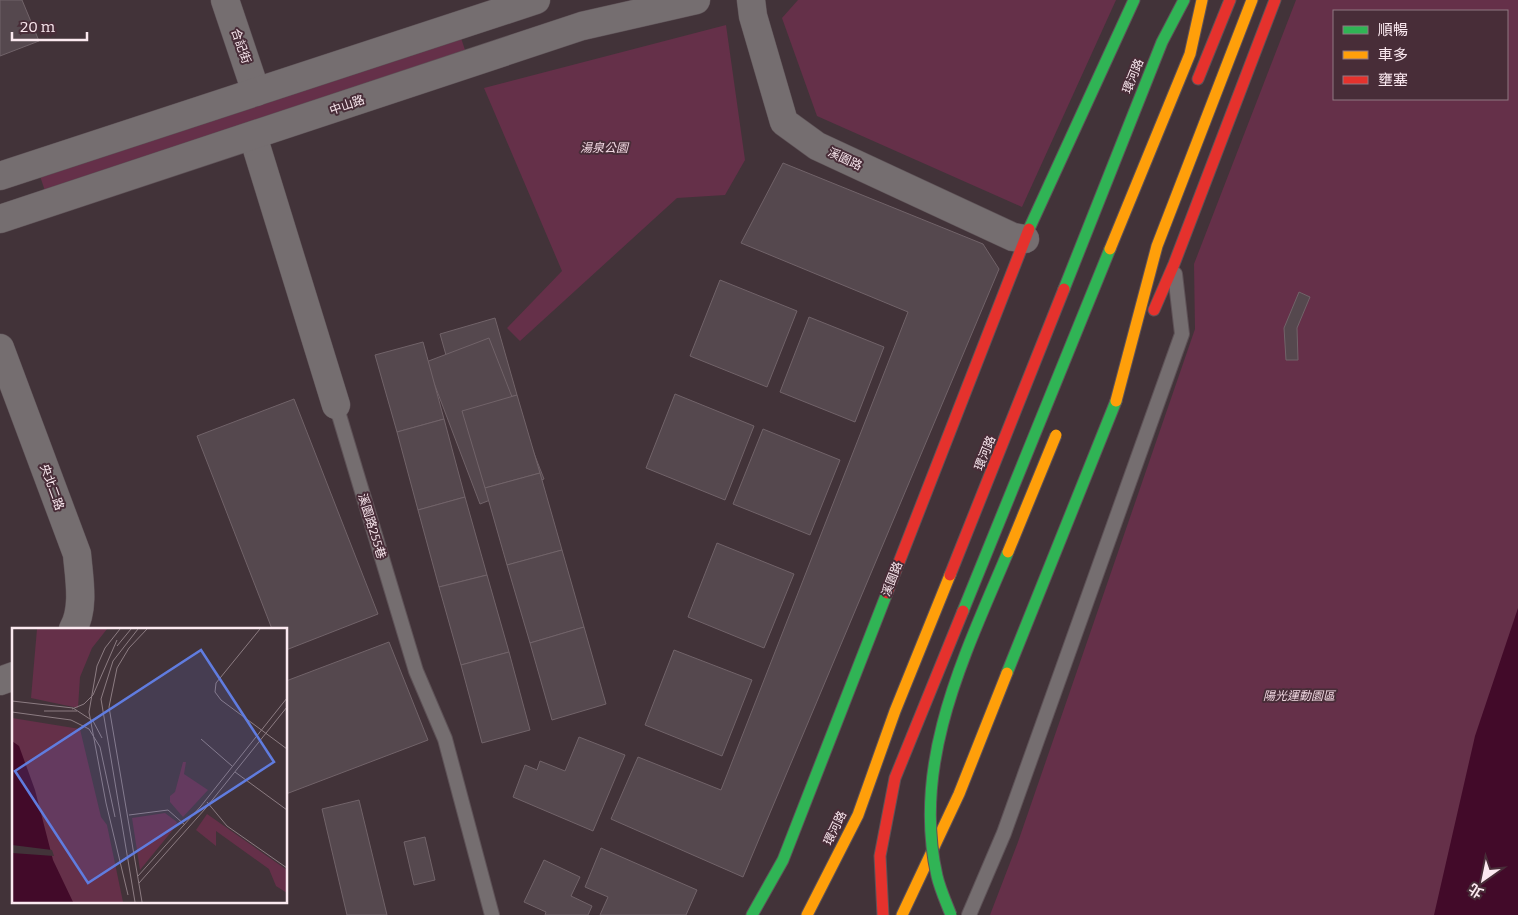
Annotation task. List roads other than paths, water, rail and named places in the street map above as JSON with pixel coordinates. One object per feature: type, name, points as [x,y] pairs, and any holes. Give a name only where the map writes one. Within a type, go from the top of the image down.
[{"type":"main road","name":"溪園路","points":[[752,915],[784,860],[1025,239],[1134,0]]},
{"type":"main road","name":"環河路","points":[[807,915],[858,815],[895,711],[1024,393],[1090,221],[1162,42],[1184,0]]},
{"type":"main road","points":[[883,915],[880,856],[894,778],[1040,427],[1190,54],[1202,0]]},
{"type":"main road","points":[[1193,92],[1230,0]]},
{"type":"main road","points":[[1119,392],[1156,246],[1252,0]]},
{"type":"main road","points":[[902,915],[959,794],[1119,392],[1174,264],[1275,0]]},
{"type":"main road","points":[[951,915],[937,877],[931,838],[931,779],[938,738],[952,692],[986,604],[1058,431]]},
{"type":"street","name":"合記街","points":[[225,0],[256,92]]},
{"type":"street","name":"中山路","points":[[0,219],[582,26],[696,0]]},
{"type":"street","name":"溪園路","points":[[751,0],[784,122],[817,146],[1013,237],[1025,239]]},
{"type":"street","points":[[0,176],[528,1],[534,42]]},
{"type":"street","name":"溪園路255巷","points":[[253,136],[336,405]]},
{"type":"street","name":"央北二路","points":[[0,348],[77,554],[80,591],[77,621],[74,628]]},
{"type":"street","points":[[0,681],[12,677]]},
{"type":"lane","points":[[969,915],[1004,833],[1182,334],[1174,264]]},
{"type":"lane","name":"溪園路255巷","points":[[336,405],[416,671],[445,739],[492,915]]},
{"type":"park label","name":"湯泉公園","points":[[604,148]]},
{"type":"park label","name":"陽光運動園區","points":[[1299,696]]}]
